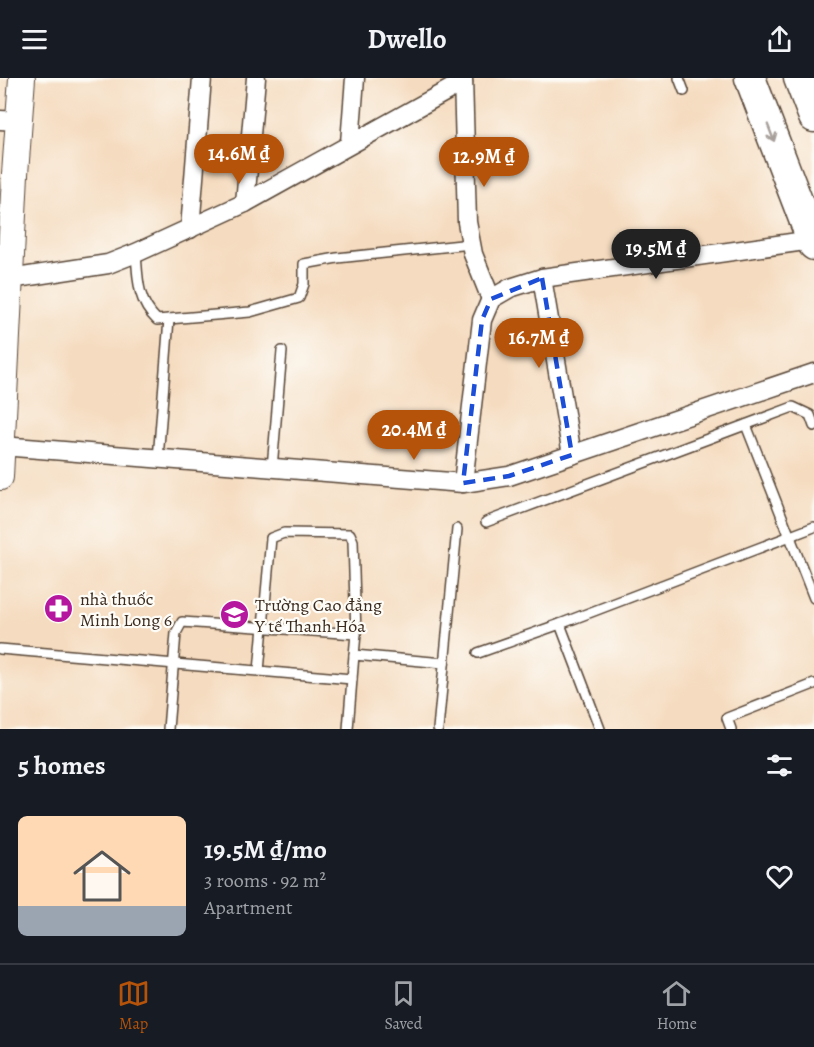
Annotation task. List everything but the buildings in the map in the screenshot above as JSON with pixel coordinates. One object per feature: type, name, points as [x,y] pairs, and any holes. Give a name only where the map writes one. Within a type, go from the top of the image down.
[{"type":"highway","points":[[750,78],[813,243]]},
{"type":"highway","points":[[799,78],[814,117]]},
{"type":"main road","points":[[0,477],[10,279],[9,121],[22,78]]},
{"type":"street","points":[[190,229],[202,78]]},
{"type":"street","points":[[245,203],[256,78]]},
{"type":"street","points":[[350,143],[355,78]]},
{"type":"street","points":[[10,279],[108,264],[136,253],[245,203],[463,80],[467,222],[471,244],[491,299]]},
{"type":"street","points":[[463,483],[482,320],[491,299],[510,288],[542,278],[813,243]]},
{"type":"street","points":[[542,278],[572,455]]},
{"type":"street","points":[[2,446],[463,483],[509,476],[814,373]]},
{"type":"lane","points":[[679,78],[684,91]]},
{"type":"lane","points":[[136,253],[138,285],[147,310],[157,320],[250,312],[299,298],[304,284],[304,264],[337,258],[471,244]]},
{"type":"lane","points":[[158,459],[169,319]]},
{"type":"lane","points":[[272,468],[282,351]]},
{"type":"lane","points":[[486,522],[793,407],[810,415],[814,426]]},
{"type":"lane","points":[[746,425],[814,598]]},
{"type":"lane","points":[[478,653],[560,624],[814,526]]},
{"type":"lane","points":[[438,729],[457,529]]},
{"type":"lane","points":[[259,671],[271,538],[284,533],[350,534],[353,541],[356,634],[348,729]]},
{"type":"lane","points":[[168,729],[176,633],[182,622],[356,634]]},
{"type":"lane","points":[[560,624],[600,729]]},
{"type":"lane","points":[[0,650],[352,679]]},
{"type":"lane","points":[[354,655],[444,663]]},
{"type":"lane","points":[[731,729],[727,718],[814,684]]},
{"type":"highlighted area","points":[[542,278],[572,455],[509,476],[463,483],[482,320],[491,299]]},
{"type":"place","name":"nhà thuốc Minh Long 6","points":[[59,609]]},
{"type":"place","name":"Trường Cao đẳng Y tế Thanh Hóa","points":[[234,615]]}]
